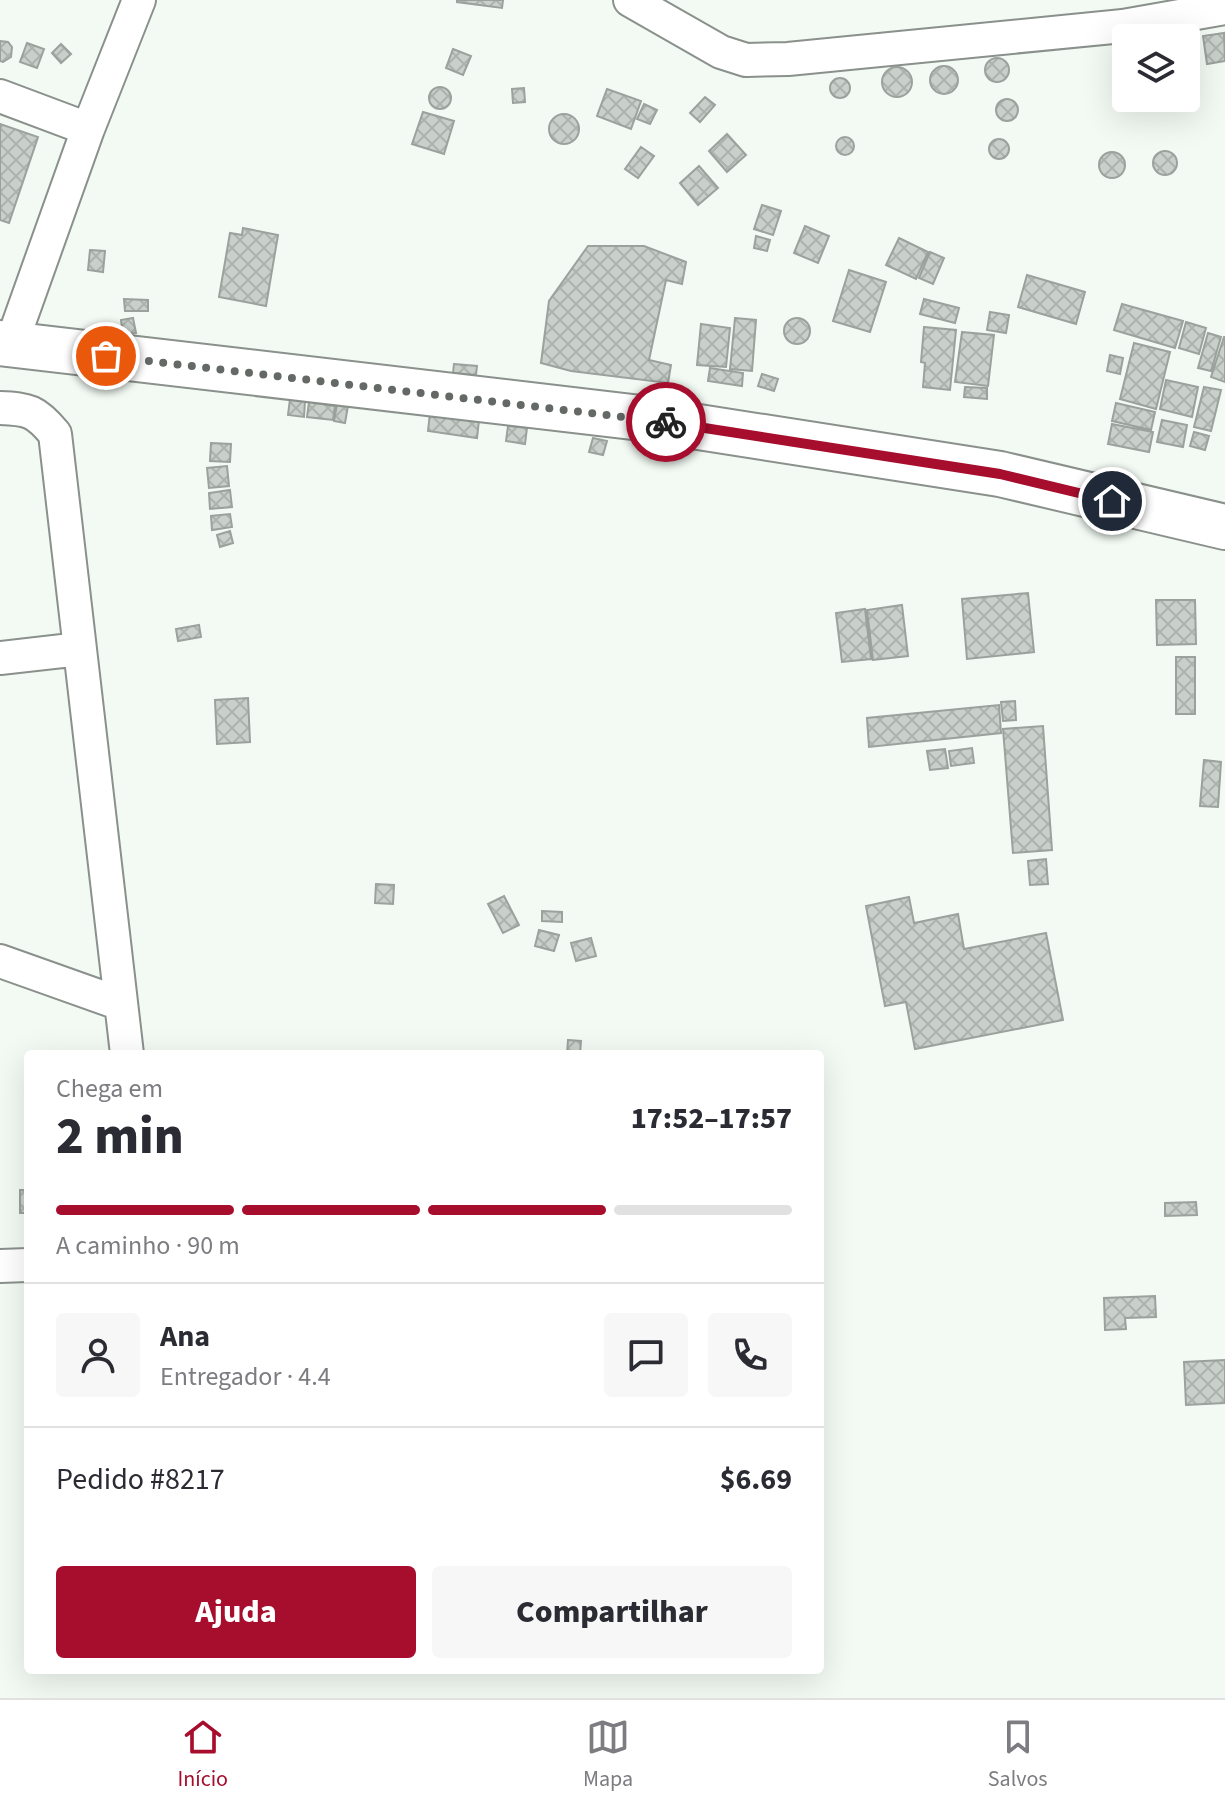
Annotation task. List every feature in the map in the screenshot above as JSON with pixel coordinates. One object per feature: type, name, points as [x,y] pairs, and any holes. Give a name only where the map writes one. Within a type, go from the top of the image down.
[{"type":"main road","points":[[6,344],[641,418],[1000,474],[1225,527]]},
{"type":"street","points":[[6,344],[139,0]]},
{"type":"street","points":[[630,0],[721,52],[746,60],[788,59],[1123,26],[1225,8]]},
{"type":"street","points":[[0,96],[88,129]]},
{"type":"street","points":[[0,408],[23,409],[42,418],[55,434],[127,1050]]},
{"type":"street","points":[[0,658],[80,649]]},
{"type":"street","points":[[0,961],[121,1004]]},
{"type":"street","points":[[0,1266],[24,1265]]},
{"type":"building","points":[[457,0],[503,0],[502,8]]},
{"type":"building","points":[[1224,33],[1225,61],[1207,64],[1203,36]]},
{"type":"building","points":[[0,41],[8,42],[12,47],[11,57],[3,62],[0,61]]},
{"type":"building","points":[[27,43],[44,49],[37,68],[20,62]]},
{"type":"building","points":[[61,44],[71,54],[61,63],[52,53]]},
{"type":"building","points":[[453,49],[471,56],[463,75],[446,68]]},
{"type":"building","points":[[997,58],[1008,65],[1009,70],[1002,81],[997,82],[986,75],[985,70],[992,59]]},
{"type":"building","points":[[944,66],[954,70],[958,80],[954,90],[944,94],[934,90],[930,80],[934,70]]},
{"type":"building","points":[[897,67],[903,68],[911,76],[911,88],[903,96],[897,97],[891,96],[883,88],[882,82],[883,76],[891,68]]},
{"type":"building","points":[[836,78],[844,78],[850,88],[844,98],[836,98],[830,92],[830,84]]},
{"type":"building","points":[[440,87],[448,90],[451,98],[448,106],[440,109],[432,106],[429,98],[432,90]]},
{"type":"building","points":[[524,88],[525,102],[513,103],[512,89]]},
{"type":"building","points":[[607,89],[641,101],[631,129],[597,116]]},
{"type":"building","points":[[705,97],[715,105],[700,122],[690,113]]},
{"type":"building","points":[[1007,99],[1015,102],[1018,110],[1015,118],[1007,121],[999,118],[996,110],[999,102]]},
{"type":"building","points":[[644,104],[657,110],[650,124],[637,119]]},
{"type":"building","points":[[423,112],[454,121],[444,154],[412,144]]},
{"type":"building","points":[[564,114],[575,118],[579,129],[575,140],[564,144],[553,140],[549,129],[553,118]]},
{"type":"building","points":[[0,124],[38,137],[9,223],[0,220]]},
{"type":"building","points":[[727,134],[746,155],[727,172],[709,151]]},
{"type":"building","points":[[841,137],[849,137],[854,146],[852,153],[841,155],[836,150],[836,142]]},
{"type":"building","points":[[999,139],[1006,142],[1009,149],[1006,156],[999,159],[992,156],[989,149],[992,142]]},
{"type":"building","points":[[641,147],[654,156],[638,178],[625,169]]},
{"type":"building","points":[[1165,151],[1174,154],[1177,163],[1174,172],[1165,175],[1156,172],[1153,163],[1156,154]]},
{"type":"building","points":[[1112,152],[1121,156],[1125,165],[1121,174],[1112,178],[1103,174],[1099,165],[1103,156]]},
{"type":"building","points":[[699,166],[718,188],[698,205],[680,183]]},
{"type":"building","points":[[762,205],[781,211],[773,235],[754,229]]},
{"type":"building","points":[[805,226],[829,236],[818,263],[794,253]]},
{"type":"building","points":[[243,228],[278,235],[266,306],[219,297],[230,233],[242,235]]},
{"type":"building","points":[[756,236],[770,240],[767,251],[754,248]]},
{"type":"building","points":[[899,238],[928,252],[916,279],[886,265]]},
{"type":"building","points":[[588,246],[644,246],[686,262],[682,284],[666,280],[649,360],[671,365],[668,383],[571,371],[541,363],[549,301]]},
{"type":"building","points":[[90,250],[105,251],[103,272],[88,270]]},
{"type":"building","points":[[930,252],[944,258],[933,284],[919,278]]},
{"type":"building","points":[[849,270],[886,282],[870,332],[833,321]]},
{"type":"building","points":[[1027,275],[1085,292],[1076,324],[1018,307]]},
{"type":"building","points":[[124,299],[148,300],[148,311],[125,311]]},
{"type":"building","points":[[924,299],[959,308],[955,323],[920,314]]},
{"type":"building","points":[[1122,304],[1183,321],[1175,348],[1114,330]]},
{"type":"building","points":[[990,312],[1009,315],[1006,333],[987,330]]},
{"type":"building","points":[[133,318],[136,333],[123,335],[121,320]]},
{"type":"building","points":[[735,318],[756,320],[752,371],[730,369]]},
{"type":"building","points":[[797,318],[806,322],[810,331],[806,340],[797,344],[788,340],[784,331],[788,322]]},
{"type":"building","points":[[1186,322],[1206,328],[1199,354],[1179,348]]},
{"type":"building","points":[[701,324],[730,328],[726,367],[697,365]]},
{"type":"building","points":[[924,327],[956,330],[950,390],[923,387],[925,363],[921,362]]},
{"type":"building","points":[[962,332],[994,335],[988,386],[955,382]]},
{"type":"building","points":[[1208,333],[1221,337],[1211,371],[1198,368]]},
{"type":"building","points":[[1225,337],[1225,382],[1211,377]]},
{"type":"building","points":[[1134,343],[1170,352],[1156,409],[1120,399]]},
{"type":"building","points":[[1110,355],[1123,358],[1120,374],[1107,371]]},
{"type":"building","points":[[454,364],[477,366],[476,375],[453,373]]},
{"type":"building","points":[[710,368],[743,373],[742,386],[708,381]]},
{"type":"building","points":[[762,374],[778,379],[774,391],[758,386]]},
{"type":"building","points":[[1166,380],[1198,387],[1192,417],[1160,409]]},
{"type":"building","points":[[965,387],[987,388],[987,399],[964,397]]},
{"type":"building","points":[[1204,387],[1221,390],[1211,431],[1194,427]]},
{"type":"building","points":[[290,399],[305,401],[304,417],[288,415]]},
{"type":"building","points":[[309,402],[335,406],[333,420],[307,417]]},
{"type":"building","points":[[1116,403],[1155,412],[1151,430],[1112,421]]},
{"type":"building","points":[[337,404],[348,406],[345,423],[334,421]]},
{"type":"building","points":[[430,413],[479,420],[477,438],[428,431]]},
{"type":"building","points":[[1162,420],[1187,425],[1183,447],[1157,442]]},
{"type":"building","points":[[1112,424],[1153,432],[1149,452],[1108,444]]},
{"type":"building","points":[[508,426],[527,428],[525,444],[506,441]]},
{"type":"building","points":[[1194,432],[1209,436],[1205,450],[1190,446]]},
{"type":"building","points":[[593,438],[607,441],[603,455],[589,452]]},
{"type":"building","points":[[211,443],[231,444],[230,462],[210,461]]},
{"type":"building","points":[[227,466],[229,486],[209,488],[207,468]]},
{"type":"building","points":[[230,490],[232,507],[210,509],[209,493]]},
{"type":"building","points":[[230,514],[232,527],[212,530],[211,516]]},
{"type":"building","points":[[230,531],[233,543],[220,547],[217,535]]},
{"type":"building","points":[[1028,593],[1034,652],[967,659],[962,599]]},
{"type":"building","points":[[1156,600],[1195,600],[1196,644],[1157,645]]},
{"type":"building","points":[[902,605],[908,656],[873,660],[867,610]]},
{"type":"building","points":[[865,609],[871,659],[842,662],[836,613]]},
{"type":"building","points":[[199,625],[201,637],[178,641],[176,629]]},
{"type":"building","points":[[1176,657],[1195,657],[1195,714],[1176,714]]},
{"type":"building","points":[[248,698],[250,742],[217,744],[215,700]]},
{"type":"building","points":[[1015,701],[1016,720],[1003,721],[1001,702]]},
{"type":"building","points":[[999,705],[1001,733],[869,747],[867,718]]},
{"type":"building","points":[[1043,726],[1052,850],[1013,853],[1003,729]]},
{"type":"building","points":[[972,748],[974,763],[951,766],[949,751]]},
{"type":"building","points":[[945,749],[948,768],[930,770],[927,751]]},
{"type":"building","points":[[1204,760],[1221,762],[1218,807],[1200,806]]},
{"type":"building","points":[[1046,859],[1048,884],[1030,885],[1028,861]]},
{"type":"building","points":[[376,884],[394,885],[393,904],[375,903]]},
{"type":"building","points":[[504,896],[519,925],[503,933],[488,904]]},
{"type":"building","points":[[909,897],[914,923],[958,914],[964,949],[1046,933],[1063,1020],[915,1049],[906,1002],[885,1006],[866,906]]},
{"type":"building","points":[[542,911],[562,912],[562,922],[542,921]]},
{"type":"building","points":[[539,930],[559,935],[554,951],[535,946]]},
{"type":"building","points":[[591,938],[596,956],[576,961],[571,943]]},
{"type":"building","points":[[568,1040],[581,1041],[580,1050],[567,1050]]},
{"type":"building","points":[[20,1190],[24,1190],[24,1213],[20,1213]]},
{"type":"building","points":[[1196,1202],[1197,1215],[1165,1216],[1165,1203]]},
{"type":"building","points":[[1155,1296],[1156,1317],[1125,1318],[1126,1329],[1105,1330],[1104,1298]]},
{"type":"building","points":[[1225,1360],[1225,1403],[1186,1405],[1184,1362]]},
{"type":"way so far","points":[[106,356],[666,422]]},
{"type":"route","points":[[666,422],[1000,474],[1112,501]]}]
